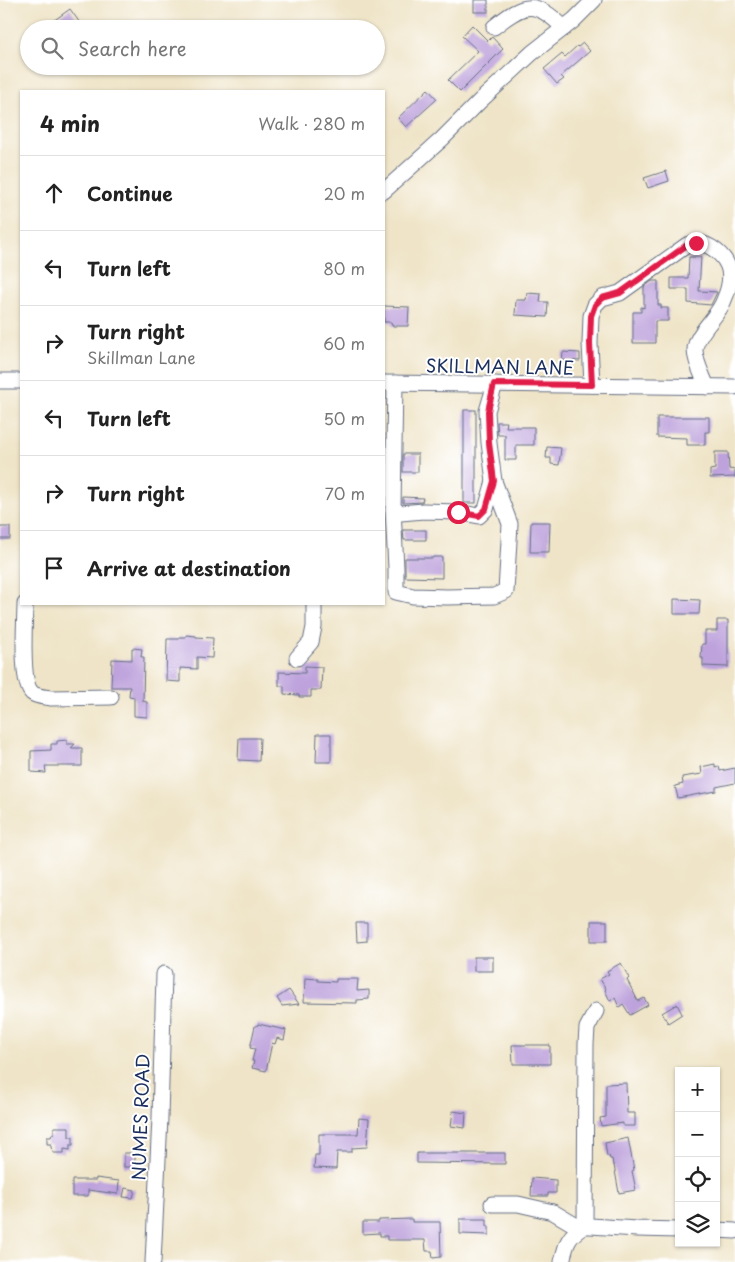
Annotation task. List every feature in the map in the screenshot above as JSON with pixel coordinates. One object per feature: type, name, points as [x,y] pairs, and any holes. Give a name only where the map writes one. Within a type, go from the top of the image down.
[{"type":"street","points":[[385,190],[442,139],[532,53],[574,20],[594,0]]},
{"type":"street","points":[[494,27],[514,11],[525,6],[540,9],[552,15],[564,28]]},
{"type":"street","points":[[592,385],[591,316],[595,305],[602,298],[620,293],[687,245],[696,243],[709,246],[721,256],[727,263],[730,272],[724,302],[697,341],[695,350],[707,387]]},
{"type":"street","points":[[0,381],[20,381]]},
{"type":"street","points":[[390,383],[396,592],[413,596],[447,597],[494,596],[506,591],[510,524],[494,481],[489,443],[488,411],[494,384]]},
{"type":"street","name":"SKILLMAN LANE","points":[[390,383],[735,388]]},
{"type":"street","points":[[393,509],[401,513],[423,511],[451,512],[479,516],[486,509],[494,481]]},
{"type":"street","points":[[25,605],[25,673],[28,687],[32,693],[41,697],[51,698],[111,698]]},
{"type":"street","points":[[296,658],[311,642],[314,627],[314,605]]},
{"type":"street","name":"NUMES ROAD","points":[[153,1262],[164,974]]},
{"type":"street","points":[[585,1226],[586,1044],[587,1028],[596,1011]]},
{"type":"street","points":[[492,1204],[518,1204],[553,1212],[575,1226],[675,1230]]},
{"type":"street","points":[[562,1262],[572,1235],[585,1226]]},
{"type":"street","points":[[720,1230],[735,1231]]},
{"type":"building","points":[[474,0],[488,0],[488,12],[474,12]]},
{"type":"building","points":[[70,9],[78,20],[55,20]]},
{"type":"building","points":[[472,25],[488,41],[492,37],[503,49],[460,92],[448,80],[478,51],[462,36]]},
{"type":"building","points":[[583,43],[590,51],[561,76],[564,79],[557,84],[544,69],[562,54],[565,57]]},
{"type":"building","points":[[428,89],[437,99],[406,127],[398,118]]},
{"type":"building","points":[[666,171],[669,181],[648,188],[644,178]]},
{"type":"building","points":[[689,257],[701,257],[699,291],[717,292],[711,305],[688,303],[688,289],[671,289],[671,278],[688,278]]},
{"type":"building","points":[[652,281],[658,281],[658,305],[661,305],[661,308],[668,308],[668,321],[655,321],[655,343],[633,343],[633,312],[641,312],[641,307],[644,308],[644,287]]},
{"type":"building","points":[[527,293],[541,294],[540,302],[548,302],[547,317],[515,315],[516,300],[526,300]]},
{"type":"building","points":[[385,306],[409,307],[408,326],[392,326],[391,322],[385,322]]},
{"type":"building","points":[[563,352],[580,353],[580,361],[562,360]]},
{"type":"building","points":[[464,410],[476,410],[476,503],[464,503]]},
{"type":"building","points":[[657,417],[709,417],[709,432],[705,432],[705,445],[687,445],[687,438],[657,437]]},
{"type":"building","points":[[497,422],[507,422],[506,427],[534,427],[534,445],[516,445],[516,460],[505,460],[505,435],[498,435]]},
{"type":"building","points":[[547,447],[561,448],[559,465],[551,464],[551,458],[546,458]]},
{"type":"building","points":[[715,452],[728,452],[729,469],[735,470],[735,477],[710,478],[710,470],[715,469]]},
{"type":"building","points":[[403,454],[418,454],[418,472],[403,472]]},
{"type":"building","points":[[403,497],[423,498],[422,502],[403,503]]},
{"type":"building","points":[[531,522],[550,522],[549,552],[530,552]]},
{"type":"building","points":[[0,527],[10,527],[10,539],[0,539]]},
{"type":"building","points":[[403,530],[426,530],[426,540],[404,540]]},
{"type":"building","points":[[442,557],[442,578],[405,577],[405,558]]},
{"type":"building","points":[[674,599],[700,600],[699,614],[674,614]]},
{"type":"building","points":[[717,620],[728,620],[728,667],[703,666],[703,658],[701,658],[702,644],[705,644],[705,631],[717,631]]},
{"type":"building","points":[[186,635],[213,638],[212,658],[197,657],[197,669],[180,668],[180,682],[166,681],[167,639],[179,639],[179,637],[186,637]]},
{"type":"building","points":[[132,648],[142,649],[141,657],[144,657],[143,701],[147,702],[147,717],[134,716],[134,697],[129,696],[130,687],[111,687],[112,659],[132,660]]},
{"type":"building","points":[[305,666],[322,667],[321,690],[311,690],[311,697],[284,694],[284,686],[279,686],[279,672],[305,673]]},
{"type":"building","points":[[317,734],[331,734],[331,762],[316,762]]},
{"type":"building","points":[[239,738],[260,738],[259,761],[238,760]]},
{"type":"building","points":[[67,740],[67,744],[75,744],[71,748],[82,748],[82,766],[45,766],[46,773],[31,772],[31,751],[51,750],[51,744]]},
{"type":"building","points":[[715,764],[715,767],[719,766],[720,771],[735,768],[735,783],[716,787],[716,791],[678,798],[675,786],[683,784],[682,777],[702,774],[701,767]]},
{"type":"building","points":[[591,921],[607,921],[607,941],[591,941]]},
{"type":"building","points":[[356,923],[367,923],[367,941],[357,942]]},
{"type":"building","points":[[474,957],[493,957],[493,971],[474,971]]},
{"type":"building","points":[[621,963],[638,1001],[644,998],[648,1005],[630,1015],[623,1004],[619,1007],[615,998],[610,1001],[600,979],[609,974],[607,971]]},
{"type":"building","points":[[305,978],[336,982],[336,979],[358,979],[357,991],[369,990],[369,999],[357,1000],[357,1003],[304,1002]]},
{"type":"building","points":[[289,990],[299,1004],[282,1006],[277,998]]},
{"type":"building","points":[[677,1004],[682,1014],[668,1023],[662,1013]]},
{"type":"building","points":[[258,1024],[286,1030],[284,1040],[277,1038],[275,1044],[272,1043],[266,1071],[252,1068],[255,1049],[250,1048],[255,1026]]},
{"type":"building","points":[[512,1045],[550,1045],[550,1064],[513,1064]]},
{"type":"building","points":[[626,1083],[627,1113],[635,1113],[635,1126],[623,1126],[623,1123],[601,1126],[600,1118],[606,1117],[606,1084]]},
{"type":"building","points":[[453,1111],[466,1113],[465,1128],[451,1126]]},
{"type":"building","points":[[359,1118],[369,1119],[367,1147],[352,1148],[352,1152],[337,1152],[336,1169],[314,1168],[315,1155],[319,1155],[319,1134],[358,1134]]},
{"type":"building","points":[[54,1127],[69,1127],[69,1137],[73,1137],[73,1145],[70,1145],[70,1150],[64,1149],[64,1153],[53,1153],[51,1144],[47,1144],[47,1137],[51,1137],[54,1134]]},
{"type":"building","points":[[628,1138],[636,1190],[619,1193],[614,1165],[612,1159],[607,1156],[605,1143]]},
{"type":"building","points":[[124,1153],[135,1153],[135,1167],[124,1167]]},
{"type":"building","points":[[417,1153],[505,1153],[505,1164],[417,1163]]},
{"type":"building","points":[[96,1178],[119,1181],[118,1194],[88,1190],[88,1196],[72,1196],[72,1180],[96,1180]]},
{"type":"building","points":[[532,1178],[556,1180],[556,1193],[548,1193],[548,1196],[531,1196]]},
{"type":"building","points":[[125,1188],[135,1190],[133,1198],[123,1197]]},
{"type":"building","points":[[412,1219],[412,1222],[440,1222],[441,1257],[433,1258],[432,1251],[426,1251],[425,1240],[387,1240],[387,1236],[380,1236],[380,1233],[363,1234],[363,1222]]},
{"type":"building","points":[[460,1219],[487,1219],[489,1235],[460,1234]]},
{"type":"route","points":[[458,512],[479,516],[483,513],[486,509],[494,481],[489,443],[488,411],[494,384],[592,385],[591,316],[595,305],[602,298],[620,293],[687,245],[696,243]]}]
